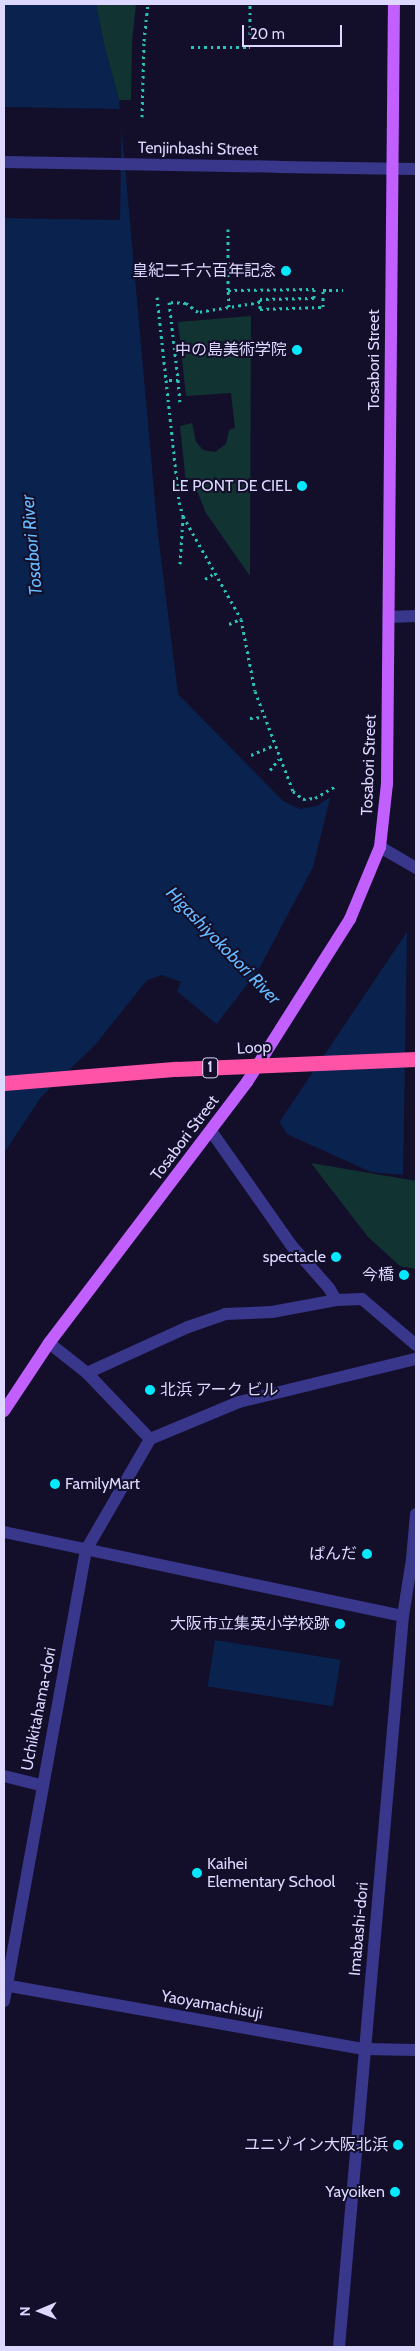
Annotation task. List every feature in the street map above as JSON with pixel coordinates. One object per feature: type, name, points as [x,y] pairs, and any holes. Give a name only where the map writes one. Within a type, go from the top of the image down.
[{"type":"highway","name":"Loop","points":[[4,1083],[176,1069],[416,1059]]},
{"type":"main road","name":"Tosabori Street","points":[[4,1411],[49,1343],[211,1131],[246,1082],[350,919],[380,847],[386,801],[394,4]]},
{"type":"street","name":"Tenjinbashi Street","points":[[4,162],[416,169]]},
{"type":"street","points":[[389,616],[416,616]]},
{"type":"street","points":[[380,847],[416,868]]},
{"type":"street","points":[[211,1131],[291,1245],[329,1288],[336,1300]]},
{"type":"street","points":[[88,1372],[188,1327],[224,1314],[272,1312],[336,1300],[362,1300],[416,1345]]},
{"type":"street","points":[[49,1343],[88,1372],[150,1439],[239,1402],[416,1359]]},
{"type":"street","name":"Uchikitahama-dori","points":[[4,2001],[5,1985],[86,1550],[150,1439]]},
{"type":"street","name":"Imabashi-dori","points":[[339,2347],[403,1616],[414,1560],[416,1514]]},
{"type":"street","points":[[4,1532],[403,1616]]},
{"type":"street","points":[[4,1776],[42,1785]]},
{"type":"street","name":"Yaoyamachisuji","points":[[5,1985],[365,2049],[416,2050]]},
{"type":"path","points":[[142,118],[144,41],[148,4]]},
{"type":"path","points":[[191,46],[250,47],[250,4]]},
{"type":"path","points":[[228,229],[229,307]]},
{"type":"path","points":[[180,404],[169,302],[186,303],[198,312],[260,302],[260,299],[314,298],[314,289],[228,290]]},
{"type":"path","points":[[260,302],[260,309],[323,307],[323,290],[342,290]]},
{"type":"path","points":[[157,297],[179,502],[183,516],[241,619],[255,691],[279,759],[293,791],[303,798],[315,798],[336,786]]},
{"type":"path","points":[[166,380],[178,380]]},
{"type":"path","points":[[180,564],[183,516]]},
{"type":"path","points":[[205,579],[216,573]]},
{"type":"path","points":[[229,624],[241,619]]},
{"type":"path","points":[[250,718],[264,717]]},
{"type":"path","points":[[251,754],[274,744]]},
{"type":"path","points":[[270,770],[279,759]]},
{"type":"green space","points":[[96,4],[136,4],[132,41],[131,100],[119,100],[104,44]]},
{"type":"green space","points":[[251,316],[250,576],[206,513],[192,478],[186,483],[180,426],[192,423],[196,442],[203,450],[215,452],[226,444],[229,430],[235,428],[231,393],[186,396],[178,322]]},
{"type":"green space","points":[[311,1163],[416,1181],[416,1269],[400,1266],[368,1237]]},
{"type":"water","points":[[4,4],[96,4],[104,44],[119,100],[158,535],[178,694],[283,801],[300,809],[317,806],[333,795],[416,857],[416,1176],[371,1172],[287,1134],[220,1027],[177,991],[181,982],[162,975],[147,980],[95,1045],[41,1097],[4,1153]]},
{"type":"water","points":[[215,1640],[340,1660],[333,1706],[208,1686]]},
{"type":"pier","points":[[4,107],[122,109],[120,220],[4,218]]},
{"type":"pier","points":[[334,793],[416,854],[416,1178],[403,1177],[407,932],[278,1124],[215,1026],[259,969],[313,867],[331,794]]},
{"type":"place","name":"皇紀二千六百年記念","points":[[286,271]]},
{"type":"place","name":"中の島美術学院","points":[[297,350]]},
{"type":"place","name":"LE PONT DE CIEL","points":[[302,486]]},
{"type":"place","name":"spectacle","points":[[336,1257]]},
{"type":"place","name":"今橋","points":[[404,1275]]},
{"type":"place","name":"北浜 アーク ビル","points":[[150,1390]]},
{"type":"place","name":"FamilyMart","points":[[55,1484]]},
{"type":"place","name":"ぱんだ","points":[[367,1554]]},
{"type":"place","name":"大阪市立集英小学校跡","points":[[340,1624]]},
{"type":"place","name":"Kaihei Elementary School","points":[[197,1873]]},
{"type":"place","name":"ユニゾイン大阪北浜","points":[[398,2145]]},
{"type":"place","name":"Yayoiken","points":[[395,2192]]},
{"type":"water label","name":"Tosabori River","points":[[32,545]]},
{"type":"water label","name":"Higashiyokobori River","points":[[223,946]]}]
